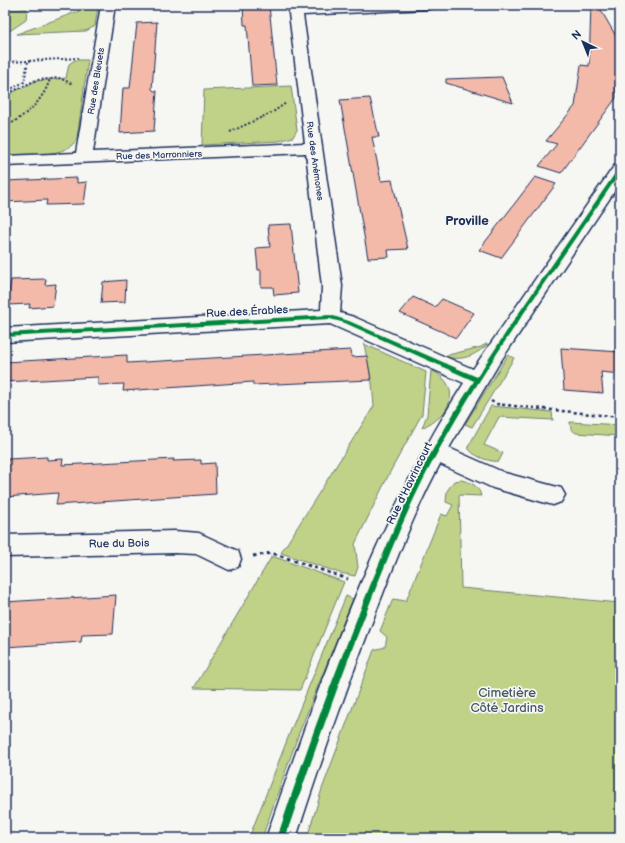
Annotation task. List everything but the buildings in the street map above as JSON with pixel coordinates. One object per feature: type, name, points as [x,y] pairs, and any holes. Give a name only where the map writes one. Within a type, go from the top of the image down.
[{"type":"street","name":"Rue des Bleuets","points":[[84,158],[108,5]]},
{"type":"street","points":[[295,8],[428,5]]},
{"type":"street","name":"Rue des Anémones","points":[[295,8],[332,286],[330,317]]},
{"type":"street","name":"Rue des Marronniers","points":[[5,161],[313,148]]},
{"type":"street","name":"Rue d'Havrincourt","points":[[281,838],[322,717],[371,591],[408,505],[435,452],[475,385],[540,285],[620,170]]},
{"type":"street","name":"Rue des Érables","points":[[5,335],[330,317],[347,322],[475,385]]},
{"type":"street","points":[[435,452],[501,480],[553,495]]},
{"type":"street","name":"Rue du Bois","points":[[5,546],[175,542],[199,544],[229,559]]},
{"type":"path","points":[[5,62],[99,56]]},
{"type":"path","points":[[5,92],[24,82],[28,61]]},
{"type":"path","points":[[5,95],[36,80],[59,78],[84,89],[94,89]]},
{"type":"path","points":[[5,127],[36,106],[45,94],[50,79]]},
{"type":"path","points":[[221,153],[223,139],[235,128],[276,112],[290,100],[307,99]]},
{"type":"path","points":[[475,385],[496,404],[620,417]]},
{"type":"path","points":[[229,559],[272,553],[347,579],[371,591]]},
{"type":"green space","points":[[98,7],[95,26],[86,31],[17,34],[79,11],[80,8]]},
{"type":"green space","points":[[27,9],[26,20],[8,32],[5,31],[5,10]]},
{"type":"green space","points":[[75,60],[88,60],[77,138],[72,145],[56,152],[45,154],[5,155],[5,96],[36,81],[66,78],[69,64]]},
{"type":"green space","points":[[291,86],[297,130],[293,137],[279,141],[202,145],[204,90]]},
{"type":"green space","points":[[364,344],[426,372],[422,414],[390,472],[355,544],[358,567],[355,576],[340,573],[281,553],[374,406],[372,383]]},
{"type":"green space","points":[[488,344],[478,352],[468,357],[450,358],[444,356],[481,347]]},
{"type":"green space","points":[[508,355],[514,358],[472,427],[465,424]]},
{"type":"green space","points":[[431,370],[438,374],[448,384],[450,390],[449,403],[441,416],[422,428],[427,415]]},
{"type":"green space","points":[[491,406],[552,412],[553,420],[499,417],[484,445],[503,453],[499,461],[491,461],[481,458],[473,453],[468,447]]},
{"type":"green space","points":[[570,422],[620,425],[620,436],[576,433],[571,429]]},
{"type":"green space","name":"Cimetière Côté Jardins","points":[[461,480],[474,485],[481,496],[459,495],[461,588],[620,603],[620,838],[307,838],[322,789],[374,650],[385,647],[387,637],[380,631],[393,599],[406,601],[441,514],[447,516],[453,505],[446,502],[447,491],[454,481]]},
{"type":"green space","points":[[272,556],[344,582],[300,690],[194,688]]},
{"type":"green space","points":[[346,596],[353,599],[299,733],[262,838],[249,838],[291,730]]},
{"type":"cycle path","points":[[281,838],[342,664],[378,574],[421,478],[466,398],[491,359],[620,170]]},
{"type":"cycle path","points":[[5,335],[330,317],[347,322],[478,380]]},
{"type":"district","name":"Proville","points":[[467,220]]}]
